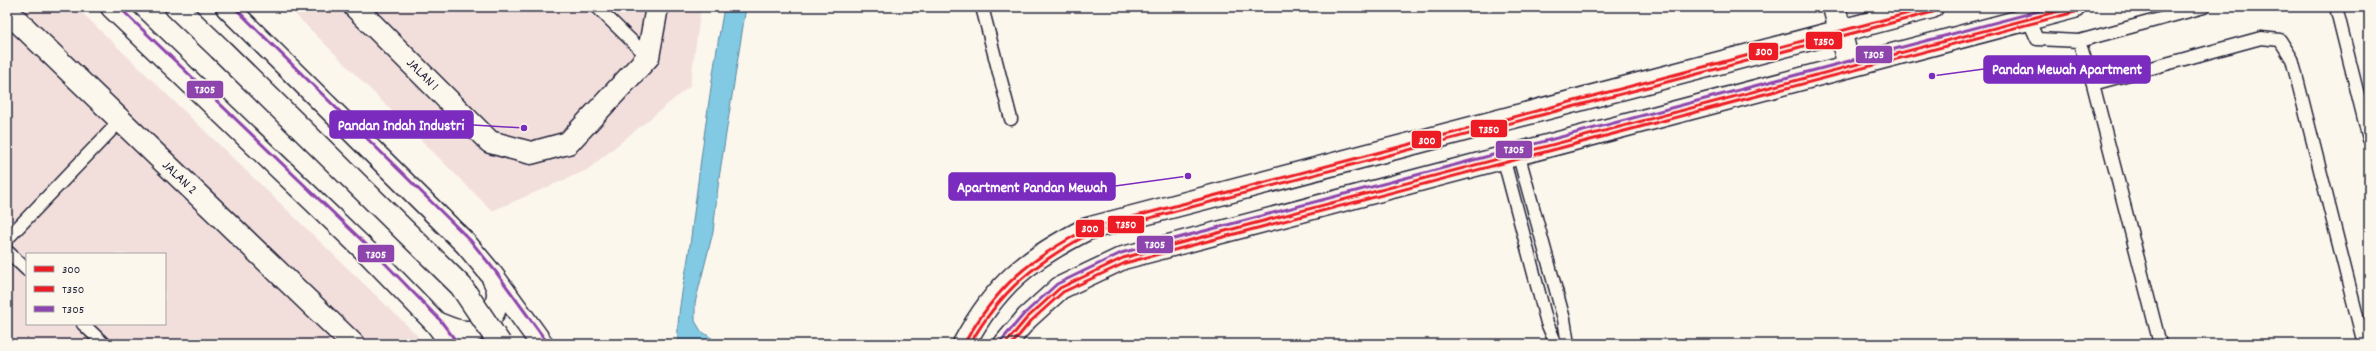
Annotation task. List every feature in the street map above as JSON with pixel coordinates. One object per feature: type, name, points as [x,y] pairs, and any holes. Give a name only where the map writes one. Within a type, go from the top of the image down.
[{"type":"main road","points":[[112,7],[371,256],[436,323],[452,344]]},
{"type":"main road","points":[[176,7],[461,286],[500,344]]},
{"type":"main road","points":[[227,7],[466,244],[492,275],[542,344]]},
{"type":"main road","name":"JALAN 1","points":[[355,7],[490,142],[531,153],[568,143],[648,57]]},
{"type":"main road","points":[[648,57],[658,7]]},
{"type":"main road","points":[[1834,7],[1849,66]]},
{"type":"main road","points":[[964,344],[978,317],[997,291],[1053,247],[1087,229],[1932,7]]},
{"type":"main road","points":[[1005,344],[1027,318],[1060,288],[1123,258],[2074,7]]},
{"type":"main road","name":"JALAN 2","points":[[7,11],[353,344]]},
{"type":"main road","points":[[436,323],[469,332],[484,326],[490,319],[498,292],[492,275]]},
{"type":"lane","points":[[597,7],[648,57]]},
{"type":"lane","points":[[982,7],[1011,119]]},
{"type":"lane","points":[[2028,19],[2037,40],[2079,41],[2204,7]]},
{"type":"lane","points":[[2336,7],[2369,139]]},
{"type":"lane","points":[[2093,84],[2261,38],[2280,40],[2292,59],[2364,344]]},
{"type":"lane","points":[[2079,41],[2093,84],[2160,344]]},
{"type":"lane","points":[[7,239],[120,121]]},
{"type":"lane","points":[[1510,155],[1545,316],[1556,344]]},
{"type":"lane","points":[[1510,155],[1564,320],[1568,344]]},
{"type":"lane","points":[[7,251],[26,269]]},
{"type":"lane","points":[[84,325],[104,344]]},
{"type":"shaded area","points":[[7,7],[76,7],[415,333],[422,344],[7,344]]},
{"type":"shaded area","points":[[288,7],[701,7],[690,86],[587,170],[492,211]]},
{"type":"water","points":[[724,7],[746,7],[719,178],[713,232],[695,303],[695,321],[701,331],[713,339],[726,344],[678,344],[678,319]]},
{"type":"transit line","name":"T305","points":[[119,7],[374,252],[440,320],[456,341]]},
{"type":"transit line","name":"T305","points":[[234,7],[470,240],[496,272],[546,341]]},
{"type":"transit line","name":"300","points":[[964,344],[989,306],[1016,276],[1066,240],[1087,229],[1932,7]]},
{"type":"transit line","name":"T305","points":[[1001,341],[1024,314],[1057,284],[1121,253],[2054,7]]},
{"type":"transit line","name":"300","points":[[1005,344],[1027,318],[1060,288],[1123,258],[2074,7]]},
{"type":"transit line","name":"T350","points":[[970,344],[994,308],[1021,280],[1052,256],[1089,234],[1933,12]]},
{"type":"transit line","name":"T350","points":[[1012,344],[1031,321],[1063,292],[1125,263],[2075,12]]},
{"type":"place","name":"Pandan Mewah Apartment","points":[[1932,76]]},
{"type":"place","name":"Pandan Indah Industri","points":[[524,128]]},
{"type":"place","name":"Apartment Pandan Mewah","points":[[1188,176]]}]
